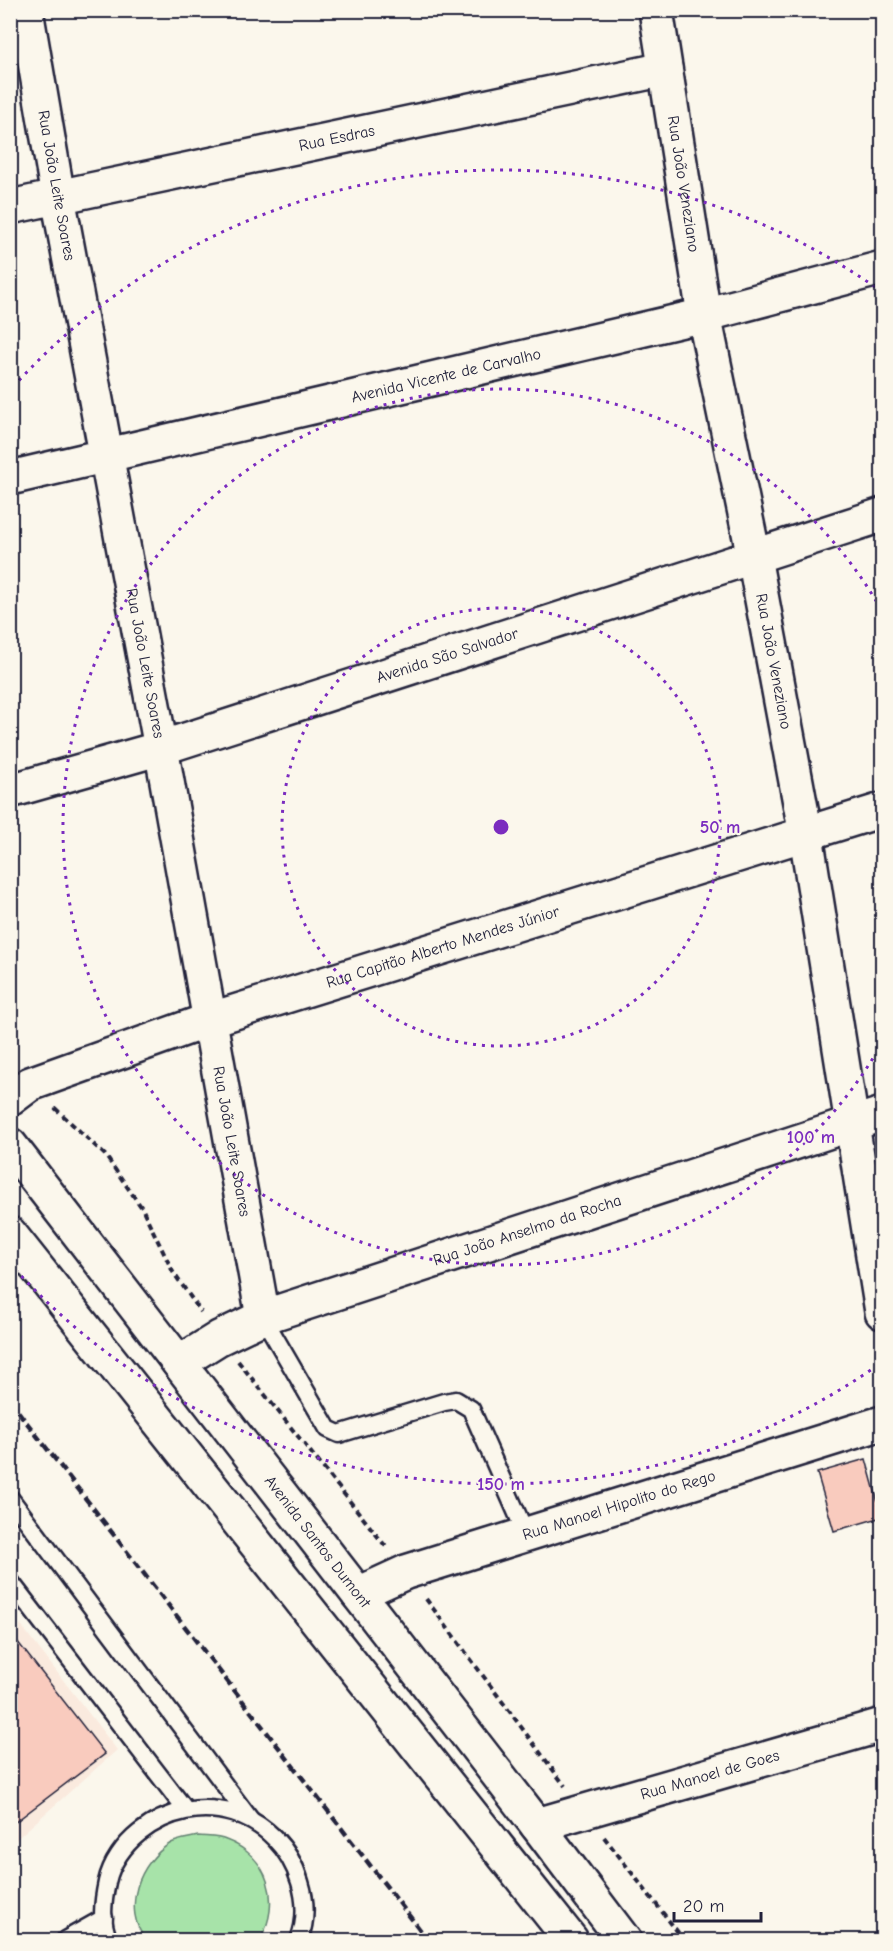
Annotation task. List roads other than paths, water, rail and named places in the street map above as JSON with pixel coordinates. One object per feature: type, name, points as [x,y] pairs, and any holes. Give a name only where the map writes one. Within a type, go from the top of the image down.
[{"type":"street","name":"Rua João Leite Soares","points":[[26,10],[263,1317]]},
{"type":"street","name":"Rua João Veneziano","points":[[656,10],[704,315],[754,557],[806,835],[867,1119],[882,1312]]},
{"type":"street","name":"Rua Esdras","points":[[10,207],[665,69]]},
{"type":"street","name":"Avenida Vicente de Carvalho","points":[[10,478],[704,315],[882,268]]},
{"type":"street","name":"Avenida São Salvador","points":[[10,791],[161,748],[882,515]]},
{"type":"street","name":"Rua Capitão Alberto Mendes Júnior","points":[[20,1092],[209,1020],[882,810]]},
{"type":"street","name":"Rua João Anselmo da Rocha","points":[[179,1363],[219,1338],[263,1317],[867,1119]]},
{"type":"street","name":"Avenida Santos Dumont","points":[[10,1145],[537,1825],[624,1941]]},
{"type":"street","points":[[10,1234],[571,1941]]},
{"type":"street","name":"Rua Manoel Hipolito do Rego","points":[[358,1594],[406,1572],[882,1423]]},
{"type":"street","name":"Rua Manoel de Goes","points":[[537,1825],[882,1725]]},
{"type":"lane","points":[[263,1317],[328,1429],[339,1434],[444,1401],[456,1400],[471,1409],[526,1534]]},
{"type":"lane","points":[[10,1498],[250,1819]]},
{"type":"lane","points":[[10,1581],[185,1809]]},
{"type":"lane","points":[[109,1941],[103,1904],[110,1871],[127,1842],[153,1821],[185,1809],[218,1809],[250,1819],[277,1838],[295,1865],[305,1897],[303,1930],[299,1941]]},
{"type":"lane","points":[[65,1941],[104,1918]]},
{"type":"railway","points":[[10,1401],[428,1940]]}]
